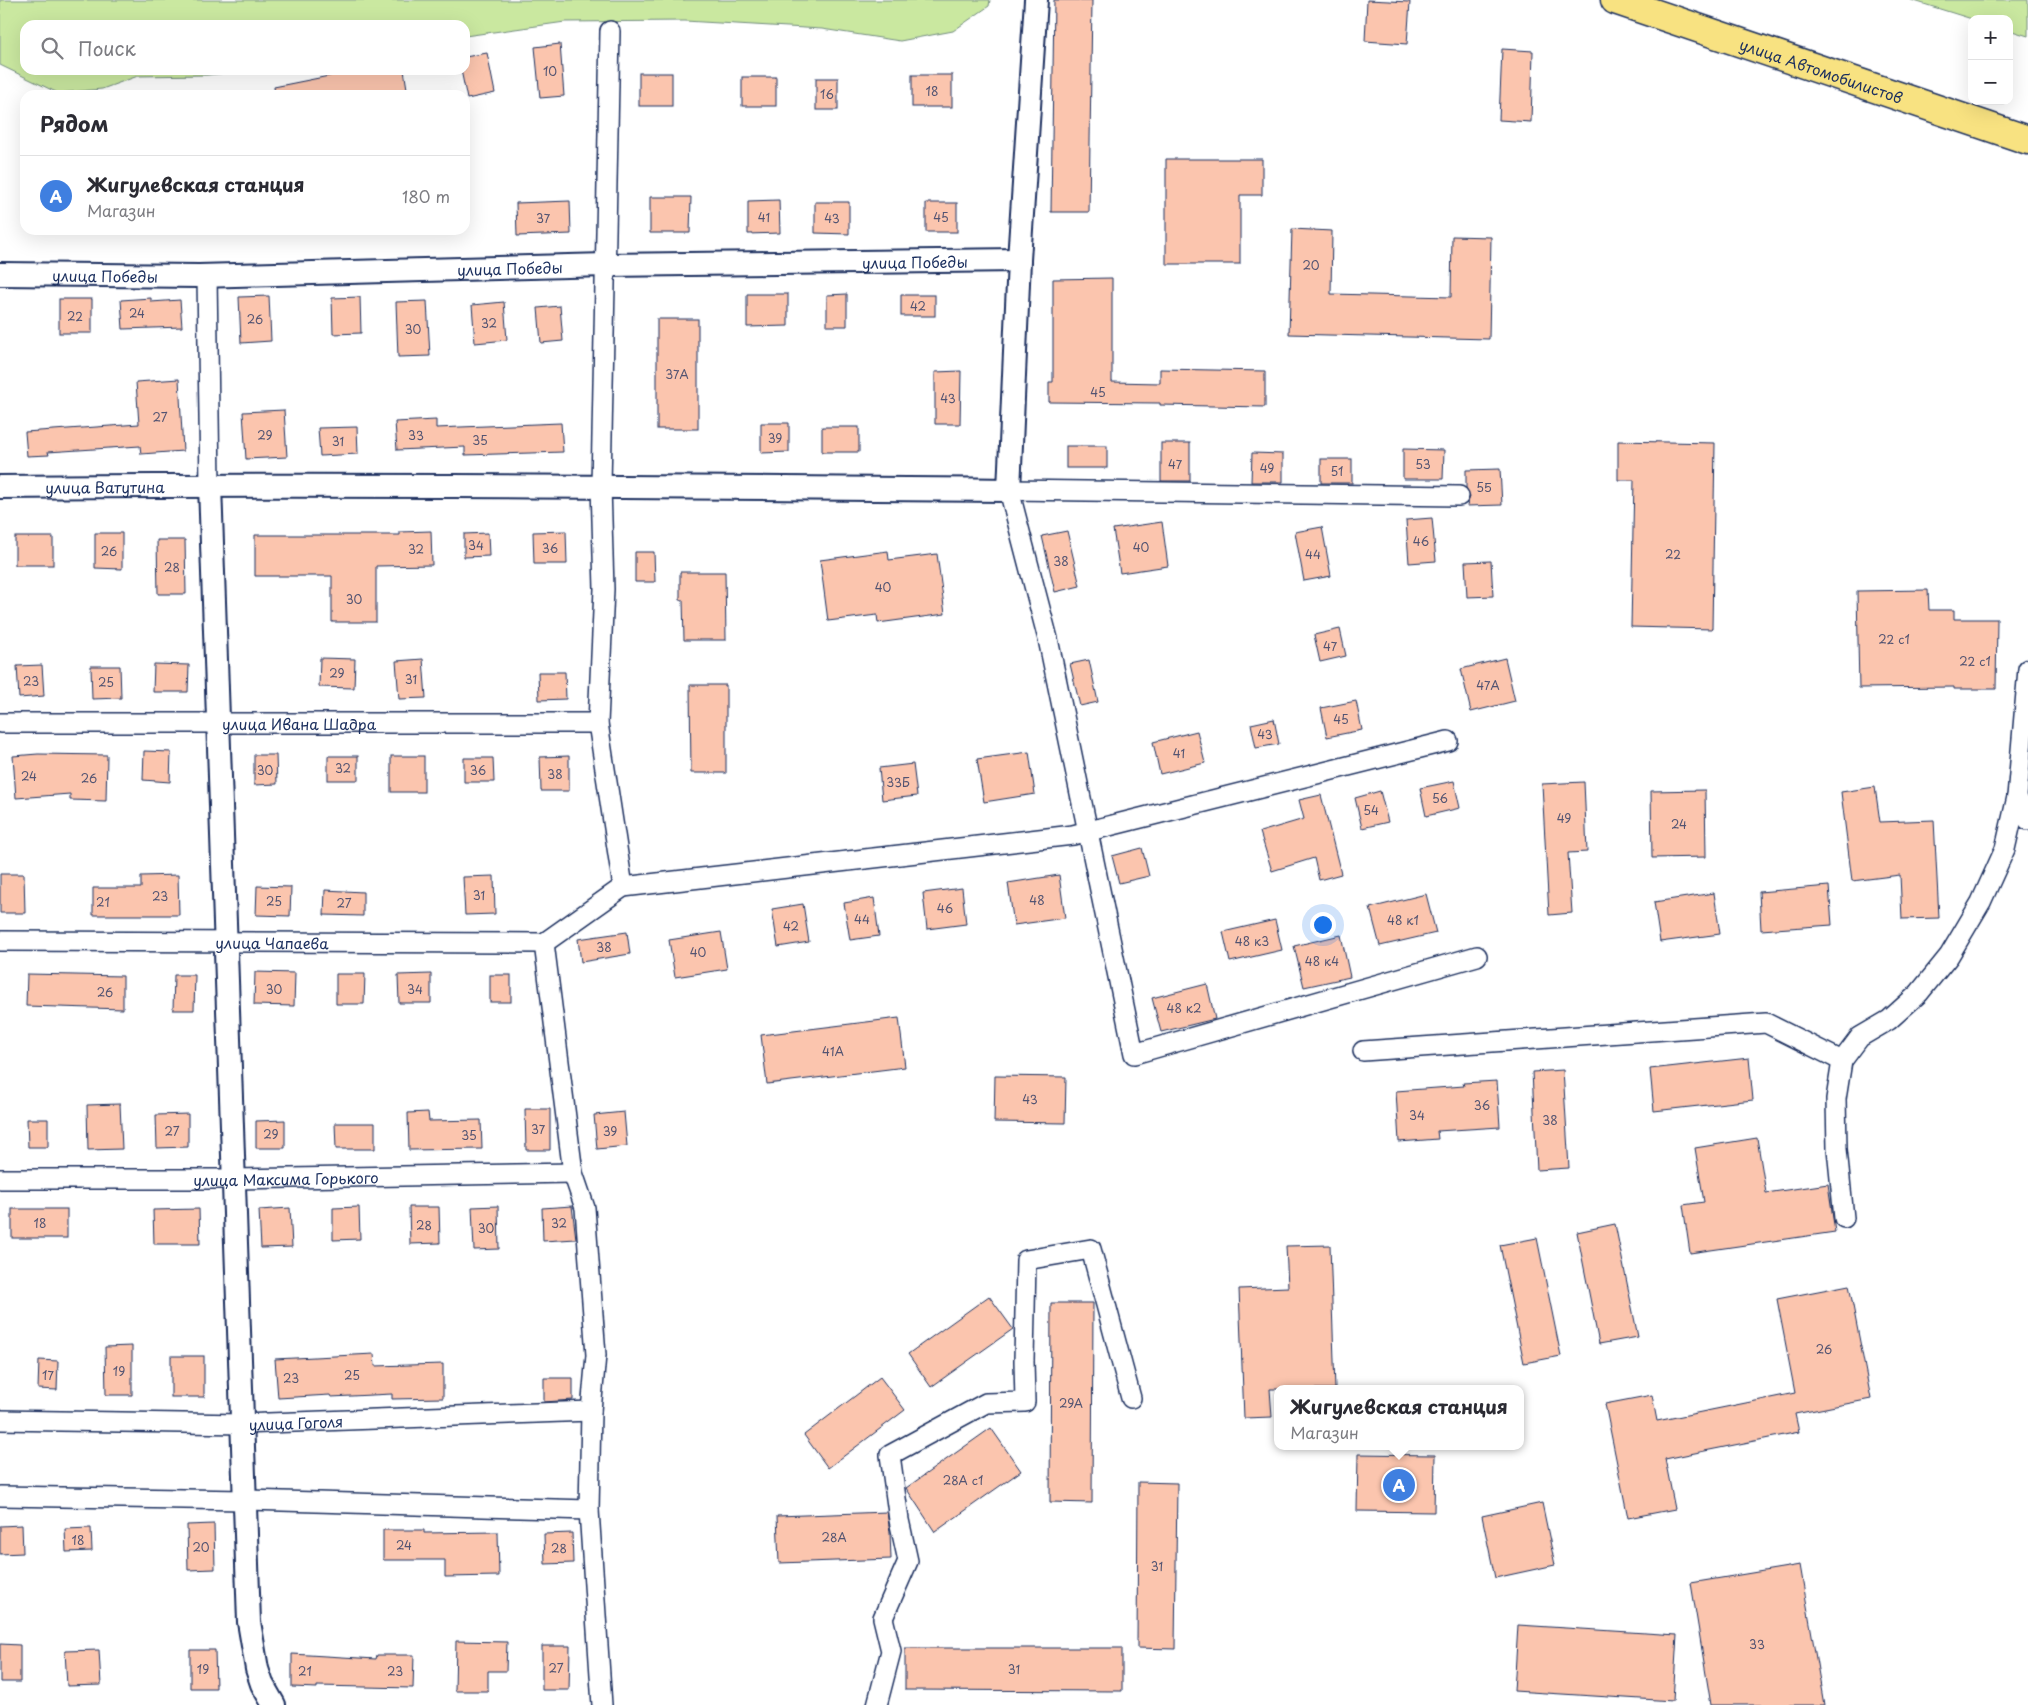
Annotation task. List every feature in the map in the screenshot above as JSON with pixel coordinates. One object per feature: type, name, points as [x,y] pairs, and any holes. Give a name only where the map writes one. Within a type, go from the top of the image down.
[{"type":"main road","name":"улица Автомобилистов","points":[[1615,0],[2028,140]]},
{"type":"street","points":[[1036,0],[1019,260],[1009,490],[1048,640],[1134,1054],[1477,956]]},
{"type":"street","points":[[610,31],[601,486],[604,589],[598,723],[623,887]]},
{"type":"street","name":"улица Победы","points":[[0,274],[207,276],[606,265],[1019,260]]},
{"type":"street","points":[[207,276],[210,485],[250,1622],[257,1669],[262,1684],[274,1705]]},
{"type":"street","name":"улица Ватутина","points":[[0,487],[210,485],[601,486],[1009,490]]},
{"type":"street","points":[[1009,490],[1459,496]]},
{"type":"street","points":[[1844,1218],[1837,1149],[1836,1099],[1842,1060],[1860,1037],[1889,1020],[1919,993],[1949,956],[1981,902],[2006,849],[2017,796],[2028,669]]},
{"type":"street","name":"улица Ивана Шадра","points":[[0,723],[598,723]]},
{"type":"street","points":[[602,1705],[589,1510],[596,1356],[589,1251],[585,1208],[573,1173],[544,943],[623,887],[1073,836],[1448,741]]},
{"type":"street","points":[[2017,796],[2028,820]]},
{"type":"street","name":"улица Чапаева","points":[[0,941],[544,943]]},
{"type":"street","points":[[1363,1051],[1766,1023],[1842,1060]]},
{"type":"street","name":"улица Максима Горького","points":[[0,1179],[234,1179],[573,1173]]},
{"type":"street","points":[[877,1705],[891,1651],[883,1618],[908,1562],[899,1520],[890,1456],[986,1403],[1025,1402],[1026,1260],[1091,1250],[1131,1398]]},
{"type":"street","name":"улица Гоголя","points":[[0,1420],[242,1424],[592,1411]]},
{"type":"street","points":[[0,1496],[245,1500],[589,1510]]},
{"type":"green space","points":[[0,0],[990,0],[989,6],[953,31],[900,41],[822,29],[685,21],[565,22],[470,35],[470,20],[20,20],[20,75],[0,65]]},
{"type":"green space","points":[[1911,0],[2028,0],[2028,36],[2013,31],[2013,15],[1968,15],[1968,18]]},
{"type":"green space","points":[[21,75],[207,75],[138,76],[102,89],[52,90]]},
{"type":"building","points":[[1054,0],[1092,0],[1089,212],[1051,212]]},
{"type":"building","points":[[1367,0],[1410,2],[1407,44],[1365,41]]},
{"type":"building","points":[[560,44],[564,96],[540,98],[535,47]]},
{"type":"building","points":[[1502,49],[1533,51],[1531,122],[1499,120]]},
{"type":"building","points":[[487,53],[495,93],[470,98],[470,90],[465,90],[462,75],[470,75],[470,56]]},
{"type":"building","points":[[639,73],[672,73],[672,106],[639,106]]},
{"type":"building","points":[[334,75],[405,75],[407,90],[274,90],[274,87]]},
{"type":"building","points":[[912,75],[952,75],[952,107],[912,107]]},
{"type":"building","points":[[742,77],[776,77],[776,106],[742,106]]},
{"type":"building","points":[[816,78],[838,78],[838,110],[816,110]]},
{"type":"building","points":[[1166,159],[1262,159],[1262,195],[1240,195],[1240,264],[1166,264]]},
{"type":"building","points":[[650,197],[691,197],[690,233],[650,233]]},
{"type":"building","points":[[779,200],[780,233],[748,234],[748,201]]},
{"type":"building","points":[[570,201],[571,234],[517,236],[516,203]]},
{"type":"building","points":[[815,202],[849,202],[849,234],[815,233]]},
{"type":"building","points":[[926,203],[957,203],[957,232],[926,232]]},
{"type":"building","points":[[1292,229],[1332,231],[1331,294],[1451,297],[1452,236],[1491,237],[1489,339],[1289,334]]},
{"type":"building","points":[[1112,278],[1112,382],[1160,383],[1160,369],[1265,371],[1265,407],[1160,405],[1160,403],[1049,402],[1049,382],[1053,382],[1053,279]]},
{"type":"building","points":[[747,294],[788,294],[788,326],[747,327]]},
{"type":"building","points":[[847,294],[847,326],[827,326],[827,295]]},
{"type":"building","points":[[901,295],[935,295],[935,316],[901,316]]},
{"type":"building","points":[[269,296],[271,341],[241,343],[239,297]]},
{"type":"building","points":[[360,297],[361,333],[333,334],[332,298]]},
{"type":"building","points":[[151,298],[151,302],[180,300],[182,327],[123,329],[121,300]]},
{"type":"building","points":[[59,299],[92,299],[92,333],[59,333]]},
{"type":"building","points":[[427,301],[430,356],[398,357],[396,302]]},
{"type":"building","points":[[504,302],[507,340],[475,343],[472,305]]},
{"type":"building","points":[[560,306],[563,341],[541,343],[538,308]]},
{"type":"building","points":[[657,319],[698,319],[698,429],[657,429]]},
{"type":"building","points":[[961,371],[960,424],[935,424],[935,372]]},
{"type":"building","points":[[179,379],[183,451],[141,454],[140,446],[48,452],[49,455],[27,456],[25,432],[139,424],[136,382]]},
{"type":"building","points":[[284,410],[287,457],[246,459],[243,412]]},
{"type":"building","points":[[436,420],[436,428],[561,423],[563,452],[465,455],[465,447],[397,450],[395,422]]},
{"type":"building","points":[[761,423],[789,423],[789,452],[761,453]]},
{"type":"building","points":[[357,427],[358,454],[320,456],[318,428]]},
{"type":"building","points":[[822,427],[859,427],[859,452],[822,452]]},
{"type":"building","points":[[1618,441],[1715,443],[1712,629],[1631,627],[1634,480],[1618,480]]},
{"type":"building","points":[[1161,443],[1190,443],[1190,481],[1161,481]]},
{"type":"building","points":[[1066,446],[1107,446],[1107,468],[1066,468]]},
{"type":"building","points":[[1403,449],[1444,450],[1443,479],[1403,479]]},
{"type":"building","points":[[1252,453],[1283,454],[1283,482],[1251,482]]},
{"type":"building","points":[[1321,459],[1352,459],[1352,483],[1321,483]]},
{"type":"building","points":[[1500,469],[1502,505],[1467,506],[1470,496],[1466,488],[1466,470]]},
{"type":"building","points":[[1432,518],[1436,561],[1409,563],[1406,520]]},
{"type":"building","points":[[1162,522],[1168,566],[1120,573],[1113,529]]},
{"type":"building","points":[[1322,527],[1331,576],[1304,581],[1295,532]]},
{"type":"building","points":[[431,531],[432,565],[376,566],[376,622],[332,622],[332,576],[255,576],[255,535],[400,535],[400,532]]},
{"type":"building","points":[[566,531],[567,564],[534,564],[533,532]]},
{"type":"building","points":[[1067,531],[1080,586],[1055,592],[1042,536]]},
{"type":"building","points":[[95,533],[122,533],[122,569],[95,568]]},
{"type":"building","points":[[488,533],[489,556],[464,557],[464,534]]},
{"type":"building","points":[[15,537],[53,537],[53,565],[15,565]]},
{"type":"building","points":[[157,540],[185,540],[186,594],[158,594]]},
{"type":"building","points":[[888,551],[889,560],[937,554],[945,614],[878,623],[877,615],[828,621],[820,560]]},
{"type":"building","points":[[635,552],[654,552],[655,582],[635,582]]},
{"type":"building","points":[[1491,561],[1493,596],[1467,597],[1465,562]]},
{"type":"building","points":[[680,572],[725,572],[726,640],[684,640],[683,600],[680,600]]},
{"type":"building","points":[[1928,590],[1929,610],[1954,610],[1954,619],[1997,619],[1996,689],[1954,689],[1954,687],[1859,688],[1857,591]]},
{"type":"building","points":[[1340,629],[1346,656],[1320,662],[1314,635]]},
{"type":"building","points":[[320,658],[355,659],[354,688],[319,687]]},
{"type":"building","points":[[1505,658],[1515,701],[1471,712],[1461,669]]},
{"type":"building","points":[[423,659],[426,698],[399,699],[396,661]]},
{"type":"building","points":[[1089,660],[1098,702],[1080,706],[1070,664]]},
{"type":"building","points":[[154,664],[189,665],[188,692],[153,692]]},
{"type":"building","points":[[42,665],[44,696],[19,698],[17,666]]},
{"type":"building","points":[[91,666],[120,666],[121,698],[92,699]]},
{"type":"building","points":[[538,672],[565,672],[566,699],[539,700]]},
{"type":"building","points":[[690,685],[726,685],[726,773],[691,773]]},
{"type":"building","points":[[1356,701],[1362,730],[1327,737],[1321,708]]},
{"type":"building","points":[[1274,719],[1279,744],[1256,748],[1251,724]]},
{"type":"building","points":[[1197,731],[1205,763],[1160,774],[1153,742]]},
{"type":"building","points":[[144,751],[171,752],[170,782],[143,780]]},
{"type":"building","points":[[1029,752],[1035,794],[984,802],[977,759]]},
{"type":"building","points":[[38,754],[107,755],[106,801],[70,800],[70,794],[16,798],[13,756]]},
{"type":"building","points":[[254,755],[276,755],[277,784],[254,785]]},
{"type":"building","points":[[328,756],[358,756],[358,780],[328,780]]},
{"type":"building","points":[[391,756],[424,756],[424,792],[391,792]]},
{"type":"building","points":[[569,756],[569,791],[541,791],[540,757]]},
{"type":"building","points":[[464,758],[493,758],[494,782],[464,782]]},
{"type":"building","points":[[913,764],[917,796],[882,800],[879,768]]},
{"type":"building","points":[[1454,781],[1460,808],[1426,816],[1420,788]]},
{"type":"building","points":[[1584,782],[1587,852],[1568,853],[1572,913],[1549,915],[1542,784]]},
{"type":"building","points":[[1875,787],[1880,822],[1934,820],[1939,918],[1902,919],[1900,875],[1852,881],[1841,792]]},
{"type":"building","points":[[1705,790],[1706,857],[1652,858],[1651,791]]},
{"type":"building","points":[[1380,791],[1388,822],[1362,828],[1355,798]]},
{"type":"building","points":[[1321,795],[1341,874],[1319,880],[1314,858],[1272,871],[1260,832],[1304,819],[1299,800]]},
{"type":"building","points":[[1142,848],[1149,876],[1119,883],[1112,856]]},
{"type":"building","points":[[0,874],[24,874],[25,913],[0,913]]},
{"type":"building","points":[[178,875],[179,915],[93,915],[93,888],[141,888],[141,876]]},
{"type":"building","points":[[1059,875],[1065,918],[1014,925],[1008,883]]},
{"type":"building","points":[[494,876],[495,914],[465,915],[463,877]]},
{"type":"building","points":[[257,886],[291,887],[290,916],[256,915]]},
{"type":"building","points":[[1829,886],[1832,925],[1761,930],[1759,892]]},
{"type":"building","points":[[962,888],[966,924],[927,929],[923,893]]},
{"type":"building","points":[[325,890],[363,892],[363,916],[324,915]]},
{"type":"building","points":[[1714,893],[1720,934],[1660,942],[1654,902]]},
{"type":"building","points":[[1426,894],[1436,933],[1380,946],[1370,908]]},
{"type":"building","points":[[874,898],[879,936],[850,940],[844,903]]},
{"type":"building","points":[[803,904],[809,942],[778,947],[772,909]]},
{"type":"building","points":[[1275,920],[1282,950],[1230,962],[1223,932]]},
{"type":"building","points":[[627,932],[630,954],[581,962],[578,939]]},
{"type":"building","points":[[721,932],[727,969],[675,977],[669,940]]},
{"type":"building","points":[[1341,935],[1350,977],[1304,987],[1294,946]]},
{"type":"building","points":[[255,972],[295,973],[294,1006],[254,1005]]},
{"type":"building","points":[[27,974],[123,976],[123,1009],[26,1006]]},
{"type":"building","points":[[336,974],[365,974],[364,1004],[336,1004]]},
{"type":"building","points":[[431,974],[431,1003],[399,1003],[398,975]]},
{"type":"building","points":[[174,975],[195,975],[194,1010],[173,1010]]},
{"type":"building","points":[[490,975],[511,975],[511,1002],[490,1002]]},
{"type":"building","points":[[1207,984],[1215,1019],[1161,1032],[1152,998]]},
{"type":"building","points":[[899,1018],[905,1067],[767,1084],[761,1035]]},
{"type":"building","points":[[1749,1058],[1753,1100],[1654,1111],[1650,1069]]},
{"type":"building","points":[[1563,1070],[1569,1168],[1537,1170],[1532,1072]]},
{"type":"building","points":[[995,1076],[1066,1077],[1065,1123],[994,1122]]},
{"type":"building","points":[[1497,1081],[1500,1127],[1437,1131],[1438,1139],[1399,1142],[1396,1091],[1464,1086],[1463,1083]]},
{"type":"building","points":[[120,1104],[122,1149],[88,1150],[87,1105]]},
{"type":"building","points":[[525,1109],[550,1109],[550,1150],[526,1150]]},
{"type":"building","points":[[428,1112],[429,1121],[481,1120],[482,1149],[409,1150],[408,1113]]},
{"type":"building","points":[[624,1112],[627,1146],[597,1149],[594,1115]]},
{"type":"building","points":[[188,1114],[188,1147],[157,1148],[156,1115]]},
{"type":"building","points":[[27,1119],[48,1119],[48,1147],[28,1147]]},
{"type":"building","points":[[285,1120],[285,1148],[256,1148],[256,1121]]},
{"type":"building","points":[[335,1123],[375,1123],[375,1149],[336,1149]]},
{"type":"building","points":[[1757,1138],[1766,1193],[1828,1184],[1835,1232],[1690,1253],[1683,1205],[1704,1202],[1695,1148]]},
{"type":"building","points":[[498,1206],[499,1249],[474,1250],[472,1207]]},
{"type":"building","points":[[572,1206],[576,1239],[543,1241],[542,1208]]},
{"type":"building","points":[[359,1207],[360,1239],[333,1240],[333,1208]]},
{"type":"building","points":[[409,1207],[439,1207],[440,1243],[410,1244]]},
{"type":"building","points":[[290,1208],[292,1247],[261,1248],[259,1210]]},
{"type":"building","points":[[12,1209],[67,1209],[67,1238],[12,1238]]},
{"type":"building","points":[[199,1209],[200,1244],[154,1244],[153,1210]]},
{"type":"building","points":[[1615,1224],[1638,1337],[1599,1344],[1577,1232]]},
{"type":"building","points":[[1537,1238],[1561,1356],[1524,1363],[1500,1245]]},
{"type":"building","points":[[1330,1245],[1335,1385],[1274,1385],[1274,1389],[1270,1389],[1272,1417],[1244,1418],[1239,1289],[1288,1287],[1286,1246]]},
{"type":"building","points":[[1849,1285],[1871,1399],[1795,1414],[1799,1432],[1665,1459],[1675,1509],[1628,1518],[1605,1404],[1652,1395],[1657,1421],[1795,1393],[1777,1299]]},
{"type":"building","points":[[989,1296],[1013,1329],[931,1387],[908,1354]]},
{"type":"building","points":[[1051,1303],[1093,1303],[1092,1503],[1050,1502]]},
{"type":"building","points":[[132,1346],[132,1395],[106,1395],[105,1347]]},
{"type":"building","points":[[374,1354],[375,1366],[443,1364],[443,1398],[392,1399],[392,1394],[278,1398],[275,1359]]},
{"type":"building","points":[[171,1356],[204,1356],[204,1397],[171,1397]]},
{"type":"building","points":[[39,1360],[58,1361],[57,1390],[38,1389]]},
{"type":"building","points":[[880,1377],[905,1410],[828,1468],[804,1435]]},
{"type":"building","points":[[544,1378],[573,1378],[573,1400],[544,1402]]},
{"type":"building","points":[[991,1428],[1021,1471],[935,1532],[906,1488]]},
{"type":"building","points":[[1358,1454],[1435,1455],[1434,1512],[1357,1511]]},
{"type":"building","points":[[1138,1482],[1177,1483],[1175,1649],[1137,1648]]},
{"type":"building","points":[[1542,1503],[1555,1565],[1495,1578],[1482,1516]]},
{"type":"building","points":[[887,1512],[891,1559],[779,1563],[777,1516]]},
{"type":"building","points":[[214,1524],[215,1569],[188,1570],[187,1525]]},
{"type":"building","points":[[22,1525],[23,1553],[0,1554],[0,1526]]},
{"type":"building","points":[[91,1528],[92,1551],[66,1552],[65,1529]]},
{"type":"building","points":[[383,1530],[424,1530],[424,1533],[498,1532],[499,1576],[445,1577],[445,1560],[383,1560]]},
{"type":"building","points":[[572,1533],[573,1563],[545,1564],[544,1534]]},
{"type":"building","points":[[1800,1565],[1824,1705],[1711,1705],[1691,1583]]},
{"type":"building","points":[[1518,1625],[1677,1635],[1673,1701],[1514,1691]]},
{"type":"building","points":[[456,1641],[507,1642],[506,1671],[488,1671],[488,1691],[455,1691]]},
{"type":"building","points":[[0,1644],[20,1645],[20,1682],[0,1682]]},
{"type":"building","points":[[542,1646],[570,1646],[569,1690],[542,1690]]},
{"type":"building","points":[[905,1648],[1122,1648],[1122,1691],[905,1690]]},
{"type":"building","points":[[99,1650],[101,1685],[67,1686],[65,1651]]},
{"type":"building","points":[[190,1650],[215,1650],[216,1688],[190,1688]]},
{"type":"building","points":[[292,1654],[376,1659],[377,1655],[414,1655],[413,1688],[292,1687]]},
{"type":"place","name":"Жигулевская станция","points":[[1399,1485]]}]
